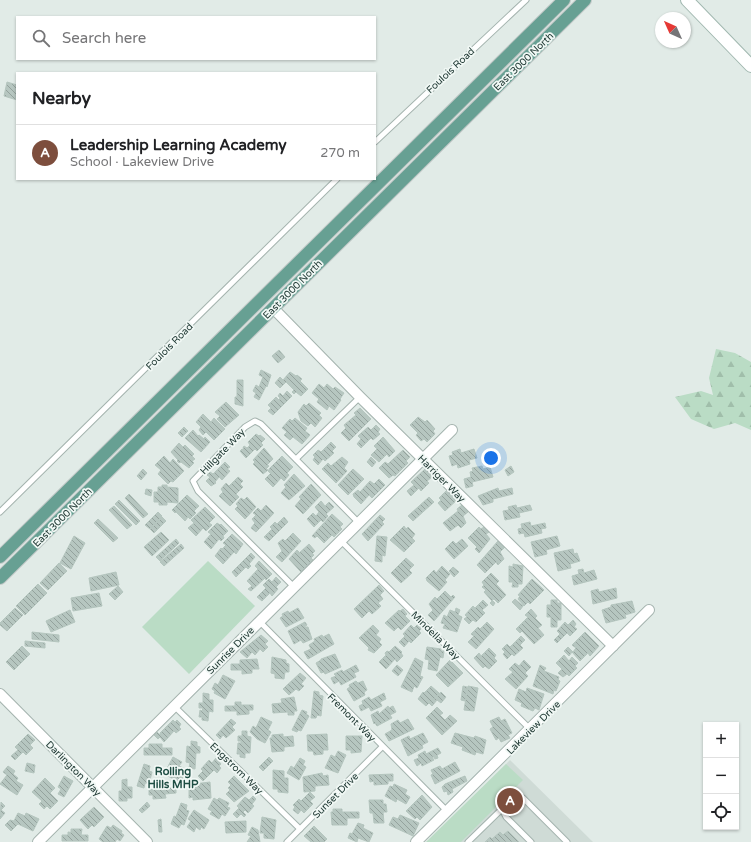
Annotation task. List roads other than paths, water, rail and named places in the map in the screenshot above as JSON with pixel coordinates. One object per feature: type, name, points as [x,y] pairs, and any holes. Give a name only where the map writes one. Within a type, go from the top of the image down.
[{"type":"main road","name":"East 3000 North","points":[[0,557],[564,0]]},
{"type":"main road","name":"East 3000 North","points":[[0,578],[585,0]]},
{"type":"street","points":[[687,0],[751,66]]},
{"type":"street","name":"Harriger Way","points":[[273,308],[360,397],[614,646]]},
{"type":"street","name":"Sunrise Drive","points":[[38,842],[259,621],[295,588],[452,430]]},
{"type":"street","name":"Lakeview Drive","points":[[416,842],[649,610]]},
{"type":"street","name":"Darlington Way","points":[[0,694],[147,842]]},
{"type":"lane","name":"Foulois Road","points":[[376,141],[526,0]]},
{"type":"lane","name":"Foulois Road","points":[[0,512],[337,180]]},
{"type":"lane","points":[[296,459],[360,397]]},
{"type":"lane","name":"Hillgate Way","points":[[295,588],[198,491],[193,481],[245,427],[255,421],[261,424],[359,523]]},
{"type":"lane","name":"Mindella Way","points":[[341,541],[530,729]]},
{"type":"lane","name":"Fremont Way","points":[[259,621],[447,811]]},
{"type":"lane","name":"Engstrom Way","points":[[174,706],[300,829]]},
{"type":"lane","name":"Sunset Drive","points":[[287,842],[382,747]]},
{"type":"lane","points":[[468,842],[513,798],[518,796],[523,798],[567,842]]},
{"type":"lane","points":[[505,806],[503,811],[506,816],[531,842]]},
{"type":"place","name":"Leadership Learning Academy","points":[[510,801]]},
{"type":"district","name":"Rolling Hills MHP","points":[[173,777]]}]
